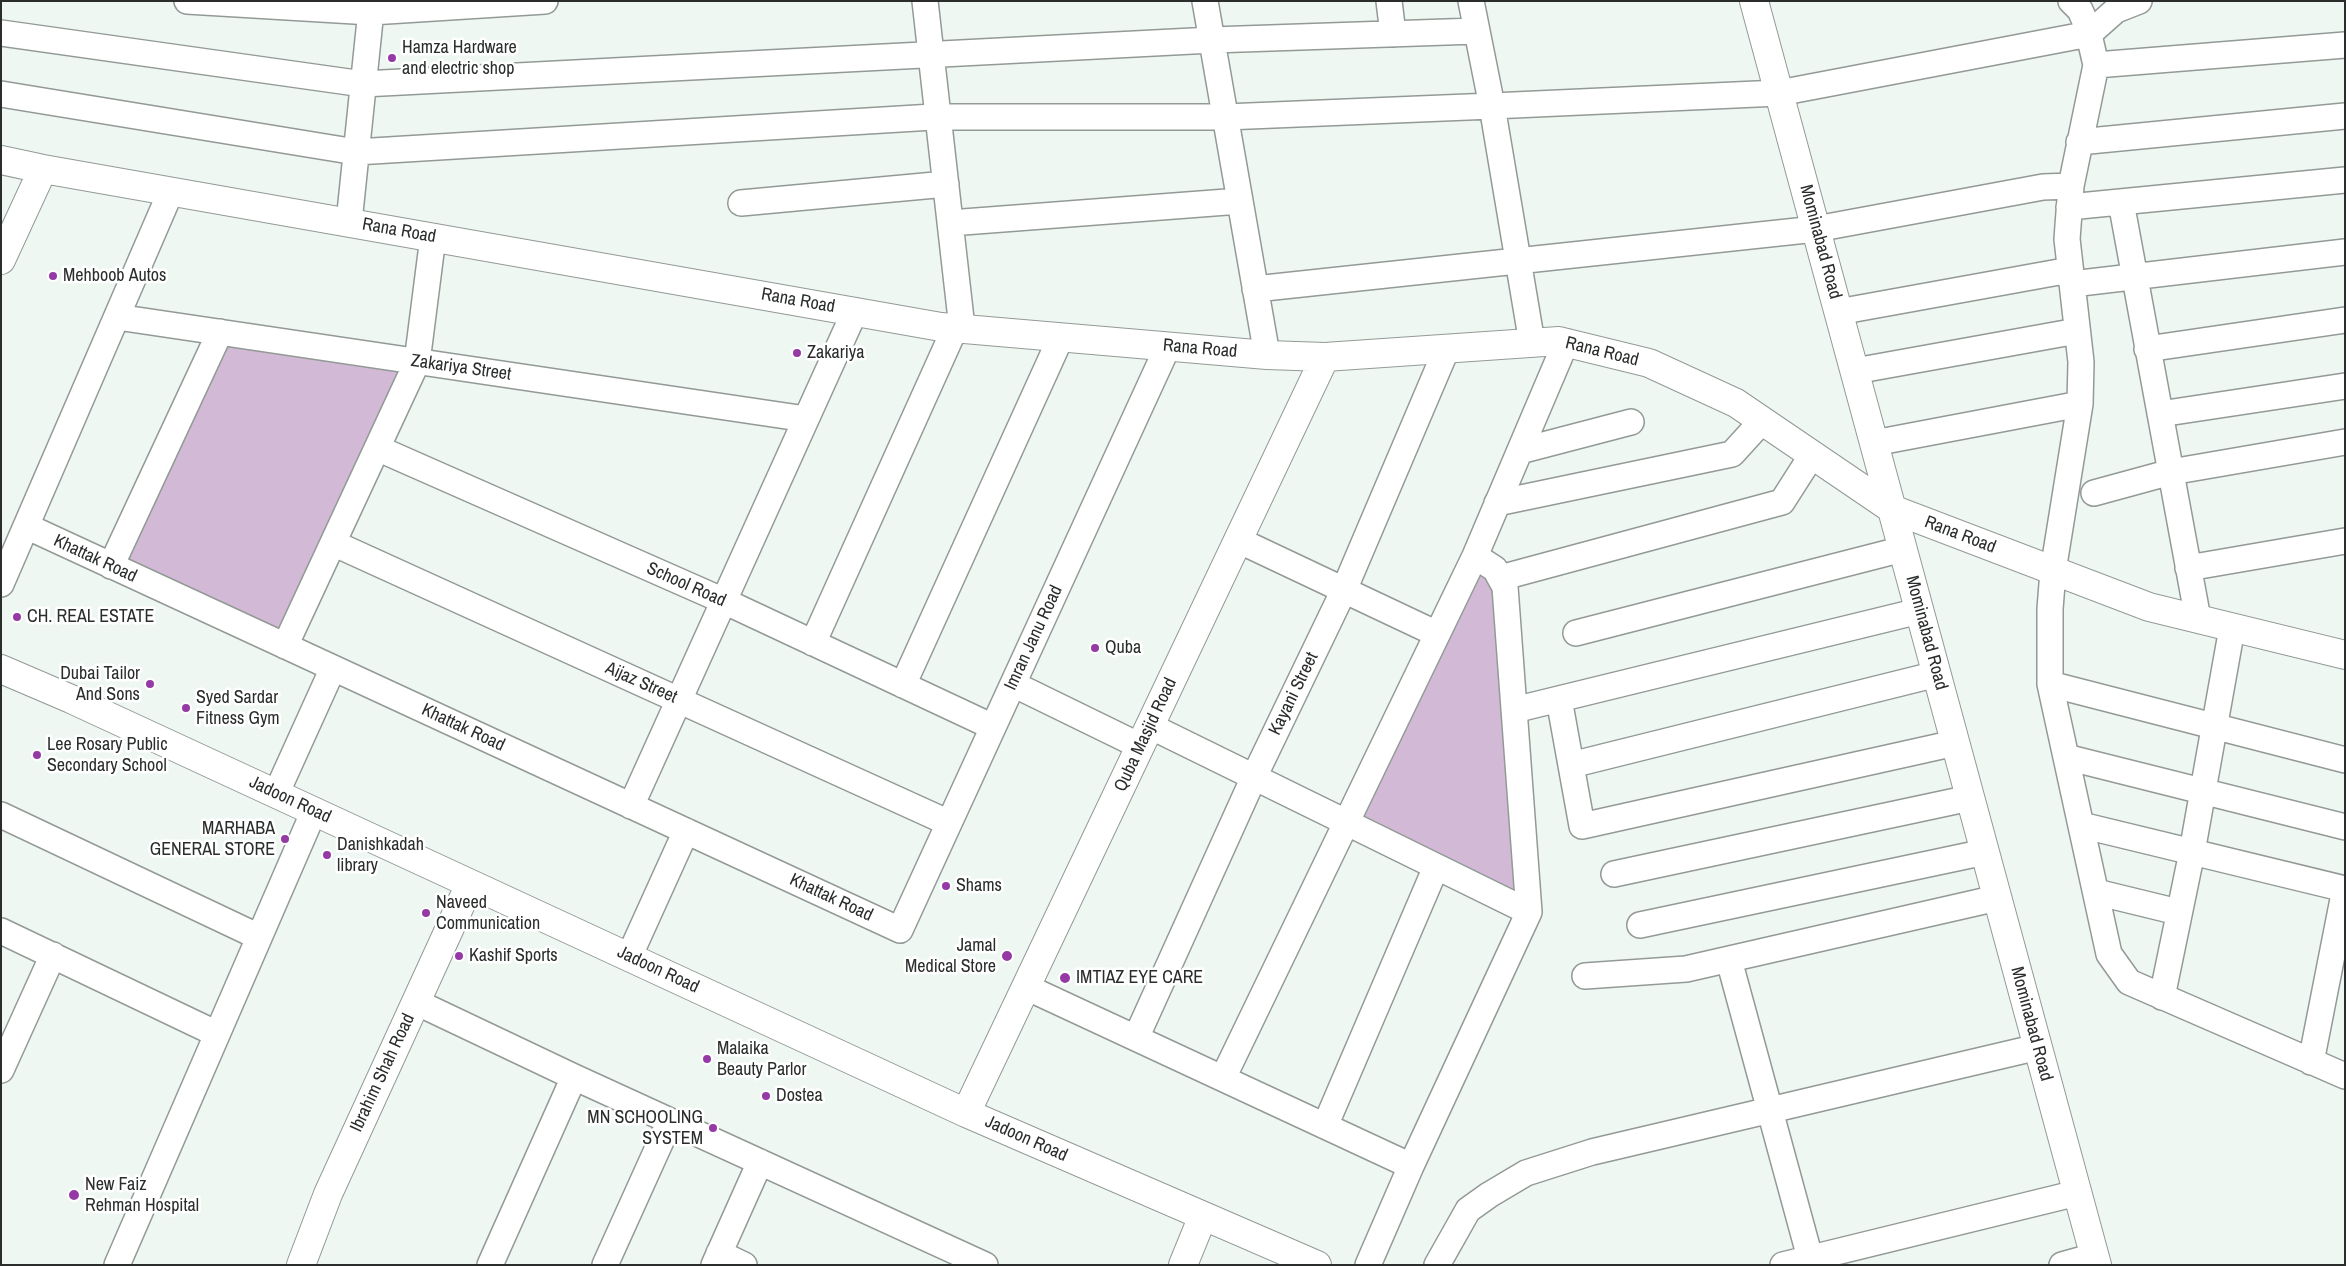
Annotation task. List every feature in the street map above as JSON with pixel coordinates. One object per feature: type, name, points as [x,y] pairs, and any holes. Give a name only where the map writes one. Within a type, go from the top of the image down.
[{"type":"street","points":[[187,1],[371,7],[545,1]]},
{"type":"street","points":[[813,643],[959,328],[946,184],[925,1]]},
{"type":"street","points":[[1205,1],[1267,355]]},
{"type":"street","points":[[1389,1],[1393,34]]},
{"type":"street","points":[[1471,1],[1492,106],[1532,343]]},
{"type":"street","name":"Mominabad Road","points":[[1754,1],[2095,1260]]},
{"type":"street","points":[[2071,1],[2080,10],[2089,34],[2096,65],[2079,142],[2070,196],[2067,239],[2081,362],[2080,404],[2053,571],[2050,609],[2050,684],[2109,954],[2129,982],[2345,1076]]},
{"type":"street","points":[[1,94],[356,152],[938,117],[1225,117],[1492,106],[1779,93],[2089,34],[2116,10],[2139,1]]},
{"type":"street","points":[[349,222],[371,7]]},
{"type":"street","points":[[1,33],[364,84],[1212,40],[1476,31]]},
{"type":"street","points":[[2096,65],[2345,45]]},
{"type":"street","points":[[2079,142],[2345,116]]},
{"type":"street","name":"Rana Road","points":[[1,160],[42,169],[959,328],[1267,355],[1325,357],[1566,342],[1649,364],[1736,404],[1892,509],[2149,607],[2345,655]]},
{"type":"street","points":[[1,260],[42,169]]},
{"type":"street","points":[[1255,289],[1816,229],[2043,187],[2070,196],[2121,202],[2345,180]]},
{"type":"street","points":[[741,203],[946,184]]},
{"type":"street","points":[[1,584],[171,191]]},
{"type":"street","points":[[950,223],[1240,201]]},
{"type":"street","points":[[2121,202],[2198,619]]},
{"type":"street","points":[[285,646],[416,362],[433,236]]},
{"type":"street","points":[[1838,312],[2071,277],[2134,277],[2345,252]]},
{"type":"street","points":[[631,806],[855,311]]},
{"type":"street","name":"Zakariya Street","points":[[117,317],[806,419]]},
{"type":"street","points":[[2148,349],[2345,320]]},
{"type":"street","points":[[1855,371],[2077,331]]},
{"type":"street","points":[[111,566],[220,332]]},
{"type":"street","points":[[903,685],[1061,337]]},
{"type":"street","points":[[1223,1078],[1475,556],[1566,342]]},
{"type":"street","name":"Imran Janu Road","points":[[900,930],[1168,346]]},
{"type":"street","name":"Kayani Street","points":[[1136,1038],[1254,777],[1344,590],[1447,348]]},
{"type":"street","name":"Quba Masjid Road","points":[[966,1113],[1325,357]]},
{"type":"street","points":[[2160,414],[2345,386]]},
{"type":"street","points":[[1874,443],[2080,404]]},
{"type":"street","points":[[1497,503],[1732,454],[1762,421]]},
{"type":"street","points":[[1520,451],[1631,422]]},
{"type":"street","points":[[2094,493],[2171,472],[2345,442]]},
{"type":"street","name":"School Road","points":[[377,448],[724,601],[993,727]]},
{"type":"street","points":[[1500,578],[1782,502],[1812,455]]},
{"type":"street","name":"Khattak Road","points":[[26,526],[900,930]]},
{"type":"street","points":[[1238,540],[1437,634]]},
{"type":"street","points":[[2188,568],[2345,541]]},
{"type":"street","name":"Aijaz Street","points":[[333,543],[949,823]]},
{"type":"street","points":[[1576,633],[1903,549]]},
{"type":"street","points":[[1368,1265],[1411,1166],[1529,912],[1505,587],[1495,569],[1475,556]]},
{"type":"street","points":[[1514,710],[1920,611]]},
{"type":"street","points":[[2162,997],[2178,912],[2192,852],[2232,628]]},
{"type":"street","points":[[276,794],[333,668]]},
{"type":"street","name":"Jadoon Road","points":[[1,669],[314,811],[966,1113],[1318,1265]]},
{"type":"street","points":[[1571,765],[1937,674]]},
{"type":"street","points":[[1013,684],[1254,777],[1529,912]]},
{"type":"street","points":[[2050,684],[2345,760]]},
{"type":"street","points":[[1559,699],[1582,826],[1955,742]]},
{"type":"street","points":[[2066,757],[2345,827]]},
{"type":"street","points":[[1614,874],[1970,798]]},
{"type":"street","points":[[117,1265],[314,811]]},
{"type":"street","points":[[1,815],[259,937]]},
{"type":"street","points":[[2081,825],[2192,852],[2344,896],[2310,1062]]},
{"type":"street","points":[[629,957],[686,831]]},
{"type":"street","points":[[1640,925],[1985,852]]},
{"type":"street","points":[[1325,1126],[1436,867]]},
{"type":"street","name":"Ibrahim Shah Road","points":[[301,1265],[328,1194],[470,884]]},
{"type":"street","points":[[2096,892],[2178,912]]},
{"type":"street","points":[[1584,976],[1686,970],[1997,898]]},
{"type":"street","points":[[1,931],[217,1034]]},
{"type":"street","points":[[1,1070],[53,955]]},
{"type":"street","points":[[1730,960],[1811,1262]]},
{"type":"street","points":[[1026,987],[1411,1166]]},
{"type":"street","points":[[416,1002],[574,1077],[985,1265]]},
{"type":"street","points":[[1437,1265],[1468,1210],[1489,1194],[1526,1173],[1592,1152],[2038,1047]]},
{"type":"street","points":[[490,1265],[574,1077]]},
{"type":"street","points":[[605,1265],[670,1121]]},
{"type":"street","points":[[744,1265],[717,1259],[760,1162]]},
{"type":"street","points":[[1783,1265],[1811,1262],[2077,1194]]},
{"type":"street","points":[[1183,1265],[1203,1216]]},
{"type":"street","points":[[2062,1265],[2095,1260]]},
{"type":"shaded area","points":[[220,332],[406,361],[285,646],[111,566]]},
{"type":"shaded area","points":[[1475,556],[1495,569],[1529,912],[1348,824]]},
{"type":"place","name":"Hamza Hardware and electric shop","points":[[392,58]]},
{"type":"place","name":"Mehboob Autos","points":[[53,276]]},
{"type":"place","name":"Zakariya","points":[[797,353]]},
{"type":"place","name":"CH. REAL ESTATE","points":[[17,617]]},
{"type":"place","name":"Quba","points":[[1095,648]]},
{"type":"place","name":"Dubai Tailor And Sons","points":[[150,684]]},
{"type":"place","name":"Syed Sardar Fitness Gym","points":[[186,708]]},
{"type":"place","name":"Lee Rosary Public Secondary School","points":[[37,755]]},
{"type":"place","name":"MARHABA GENERAL STORE","points":[[285,839]]},
{"type":"place","name":"Danishkadah library","points":[[327,855]]},
{"type":"place","name":"Shams","points":[[946,886]]},
{"type":"place","name":"Naveed Communication","points":[[426,913]]},
{"type":"place","name":"Kashif Sports","points":[[459,956]]},
{"type":"place","name":"Jamal Medical Store","points":[[1007,956]]},
{"type":"place","name":"IMTIAZ EYE CARE","points":[[1065,978]]},
{"type":"place","name":"Malaika Beauty Parlor","points":[[707,1059]]},
{"type":"place","name":"Dostea","points":[[766,1096]]},
{"type":"place","name":"MN SCHOOLING SYSTEM","points":[[713,1128]]},
{"type":"place","name":"New Faiz Rehman Hospital","points":[[74,1195]]}]
